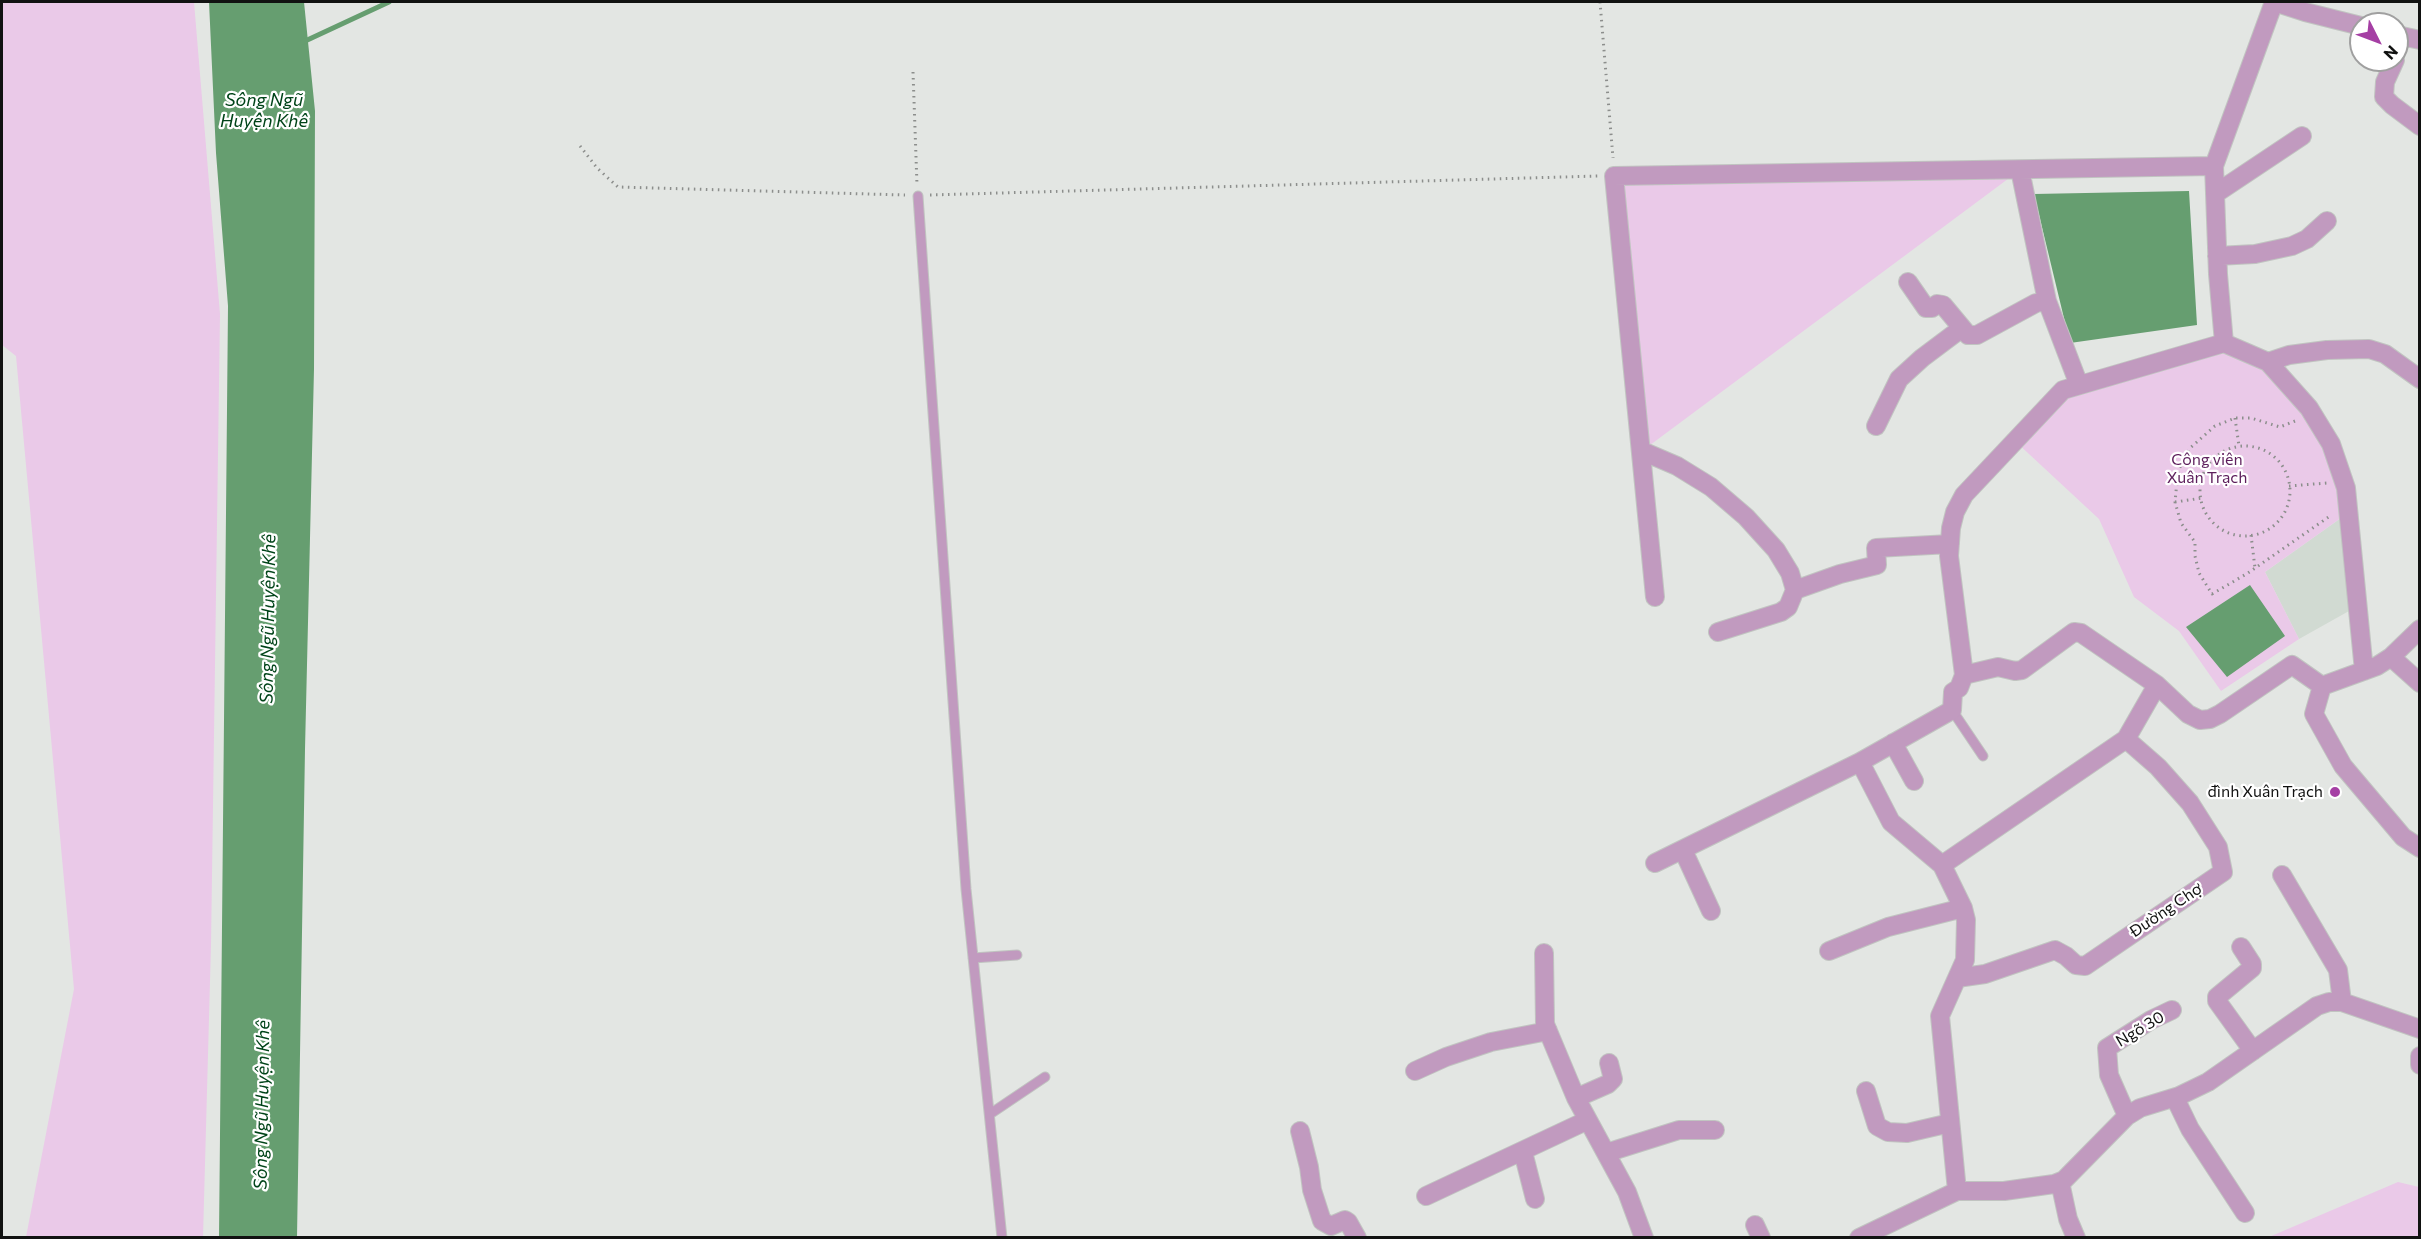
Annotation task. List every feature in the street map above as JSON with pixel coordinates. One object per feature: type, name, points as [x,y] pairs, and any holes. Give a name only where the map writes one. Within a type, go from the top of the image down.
[{"type":"street","points":[[2224,343],[2217,256],[2214,166],[2274,2],[2349,23]]},
{"type":"street","points":[[2390,72],[2385,82],[2384,97],[2420,126]]},
{"type":"street","points":[[2215,194],[2302,136]]},
{"type":"street","points":[[1655,597],[1614,176],[2214,166]]},
{"type":"street","points":[[2020,170],[2047,301],[2079,385]]},
{"type":"street","points":[[2217,256],[2255,254],[2292,246],[2307,239],[2327,221]]},
{"type":"street","points":[[1908,282],[1926,308],[1932,308],[1937,304],[1943,305],[1968,335],[1977,335],[2036,303],[2047,301]]},
{"type":"street","points":[[1876,426],[1899,379],[1922,358],[1962,328]]},
{"type":"street","points":[[1655,863],[1860,762],[1952,710],[1953,692],[1959,688],[1964,675],[1951,578],[1950,544],[1955,512],[1964,495],[2062,390],[2224,343],[2268,362],[2309,408],[2331,444],[2344,482],[2364,671]]},
{"type":"street","points":[[2268,362],[2289,355],[2327,350],[2369,349],[2385,354],[2420,379]]},
{"type":"street","points":[[1642,451],[1677,466],[1711,487],[1746,517],[1776,550],[1790,573],[1795,590],[1788,607],[1781,612],[1719,632]]},
{"type":"street","points":[[1795,590],[1840,574],[1877,565],[1876,548],[1950,544]]},
{"type":"street","points":[[2322,686],[2377,666],[2391,657],[2420,629]]},
{"type":"street","points":[[1964,675],[1998,667],[2015,671],[2022,670],[2074,632],[2081,633],[2157,685],[2188,714],[2200,720],[2210,719],[2220,714],[2292,665],[2322,686]]},
{"type":"street","points":[[2391,657],[2420,683]]},
{"type":"street","points":[[1942,865],[2126,739],[2157,685]]},
{"type":"street","points":[[2322,686],[2314,714],[2343,766],[2403,837],[2420,848]]},
{"type":"street","name":"Đường Chợ","points":[[1957,978],[1985,974],[2055,950],[2076,965],[2085,966],[2223,872],[2218,847],[2190,803],[2158,767],[2126,739]]},
{"type":"street","points":[[1893,743],[1914,781]]},
{"type":"street","points":[[1860,762],[1891,822],[1942,865],[1963,908],[1966,920],[1965,960],[1940,1016],[1957,1191]]},
{"type":"street","points":[[1683,849],[1711,911]]},
{"type":"street","points":[[2282,875],[2338,970],[2342,1002]]},
{"type":"street","points":[[1829,951],[1888,927],[1963,908]]},
{"type":"street","points":[[2241,947],[2252,964],[2252,968],[2217,997],[2217,1001],[2253,1051]]},
{"type":"street","points":[[1544,953],[1545,1024],[1576,1098],[1628,1192],[1644,1238]]},
{"type":"street","points":[[1859,1238],[1957,1191],[2004,1191],[2060,1182],[2072,1174],[2127,1116],[2139,1108],[2175,1098],[2208,1082],[2317,1006],[2329,1002],[2342,1002],[2420,1029]]},
{"type":"street","name":"Ngõ 30","points":[[2127,1116],[2109,1075],[2108,1048],[2151,1020],[2172,1010]]},
{"type":"street","points":[[1415,1071],[1446,1057],[1491,1042],[1548,1031]]},
{"type":"street","points":[[2420,1056],[2420,1065]]},
{"type":"street","points":[[1576,1098],[1608,1084],[1614,1078],[1609,1063]]},
{"type":"street","points":[[1866,1091],[1877,1126],[1888,1132],[1907,1133],[1950,1123]]},
{"type":"street","points":[[2175,1098],[2190,1129],[2245,1213]]},
{"type":"street","points":[[1426,1196],[1588,1120]]},
{"type":"street","points":[[1606,1153],[1679,1130],[1715,1130]]},
{"type":"street","points":[[1300,1131],[1312,1190],[1323,1221],[1331,1226],[1345,1220],[1357,1238]]},
{"type":"street","points":[[1523,1152],[1535,1199]]},
{"type":"street","points":[[2060,1182],[2068,1219],[2076,1238]]},
{"type":"lane","points":[[918,196],[965,877],[1002,1238]]},
{"type":"lane","points":[[1952,710],[1983,756]]},
{"type":"lane","points":[[973,958],[1017,955]]},
{"type":"lane","points":[[990,1114],[1046,1077]]},
{"type":"path","points":[[580,146],[597,168],[618,187],[918,196],[1614,176],[1600,2]]},
{"type":"path","points":[[913,72],[918,196]]},
{"type":"path","points":[[2309,408],[2294,423],[2280,427],[2251,418],[2235,418],[2215,426],[2190,448],[2178,471],[2175,502],[2181,523],[2195,542],[2199,573],[2212,594],[2255,568],[2347,504]]},
{"type":"path","points":[[2235,418],[2239,447]]},
{"type":"path","points":[[2239,447],[2262,449],[2274,456],[2284,467],[2289,486],[2290,495],[2286,509],[2278,522],[2266,531],[2251,535],[2236,535],[2222,529],[2211,520],[2202,498],[2202,477],[2209,464],[2220,454],[2239,447]]},
{"type":"path","points":[[2289,486],[2344,482]]},
{"type":"path","points":[[2175,502],[2202,498]]},
{"type":"path","points":[[2251,535],[2255,568]]},
{"type":"shaded area","points":[[2348,513],[2349,611],[2299,639],[2265,572]]},
{"type":"green space","points":[[2,2],[194,2],[220,314],[211,945],[203,1237],[26,1237],[74,989],[16,356],[2,345]]},
{"type":"green space","points":[[2020,170],[1642,451],[1614,176]]},
{"type":"green space","name":"Công viên Xuân Trạch","points":[[2224,343],[2268,362],[2309,408],[2348,513],[2265,572],[2299,639],[2221,691],[2179,631],[2134,597],[2099,519],[2015,441],[2063,390]]},
{"type":"green space","points":[[2398,1182],[2419,1187],[2419,1237],[2269,1237]]},
{"type":"water","name":"Sông Ngũ Huyện Khê","points":[[209,2],[304,2],[315,111],[314,369],[297,1237],[219,1237],[228,306],[216,153]]},
{"type":"water","points":[[2189,191],[2197,325],[2070,343],[2034,194]]},
{"type":"water","points":[[2250,585],[2285,636],[2227,677],[2186,627]]},
{"type":"waterway","points":[[303,42],[389,2]]},
{"type":"place","name":"đình Xuân Trạch","points":[[2335,792]]}]
